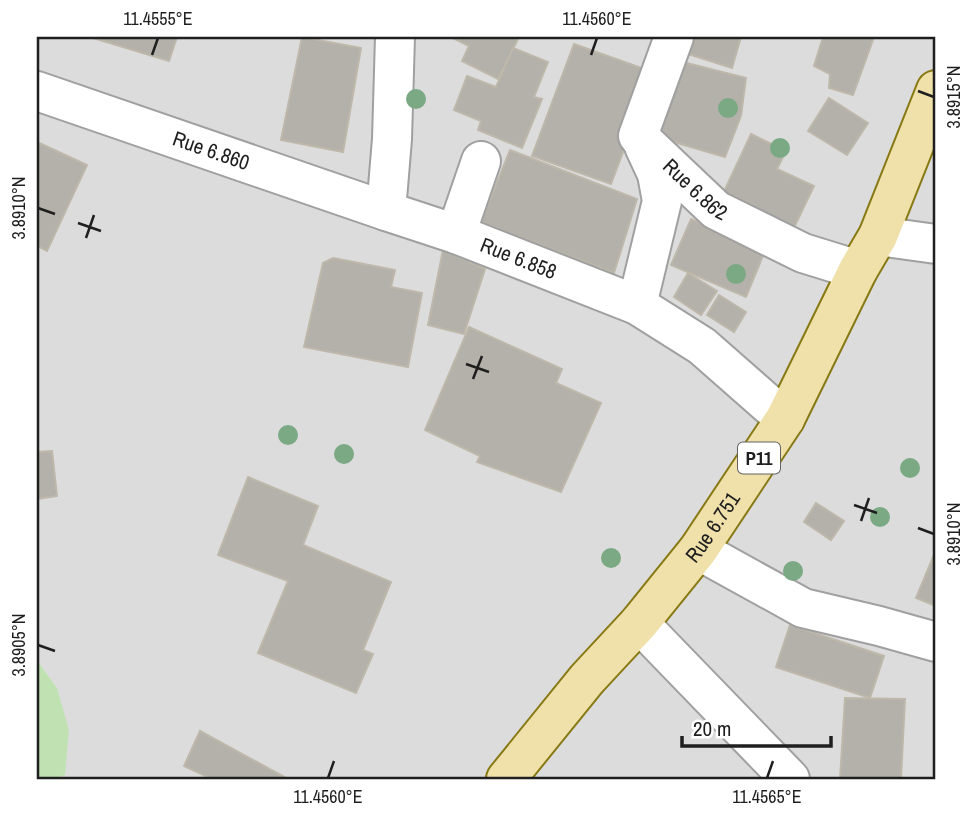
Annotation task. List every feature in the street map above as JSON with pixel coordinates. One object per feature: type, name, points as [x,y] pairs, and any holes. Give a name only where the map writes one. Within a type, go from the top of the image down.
[{"type":"main road","name":"Rue 6.751","points":[[506,779],[587,679],[639,624],[698,550],[785,419],[858,270],[878,236],[936,90]]},
{"type":"street","points":[[386,211],[392,139],[395,37]]},
{"type":"street","points":[[637,305],[662,201],[657,174],[638,136],[674,37]]},
{"type":"street","name":"Rue 6.860","points":[[37,91],[386,211]]},
{"type":"street","name":"Rue 6.862","points":[[638,136],[716,210],[803,253],[858,270]]},
{"type":"street","points":[[456,234],[481,161]]},
{"type":"street","name":"Rue 6.858","points":[[386,211],[456,234],[637,305],[702,346],[785,419]]},
{"type":"street","points":[[878,236],[936,244]]},
{"type":"street","points":[[698,550],[803,608],[936,642]]},
{"type":"street","points":[[639,624],[790,779]]},
{"type":"shaded area","points":[[37,37],[936,37],[936,779],[55,779],[65,775],[57,688],[37,660]]},
{"type":"green space","points":[[37,660],[57,688],[69,730],[65,775],[55,779],[37,779]]},
{"type":"building","points":[[90,37],[177,37],[169,61]]},
{"type":"building","points":[[302,37],[361,48],[343,152],[281,140]]},
{"type":"building","points":[[451,37],[519,37],[498,79],[462,61],[469,46]]},
{"type":"building","points":[[687,37],[741,37],[732,68],[682,52]]},
{"type":"building","points":[[823,37],[874,37],[853,95],[829,88],[830,74],[814,66]]},
{"type":"building","points":[[574,44],[653,72],[611,184],[532,156]]},
{"type":"building","points":[[513,48],[548,62],[534,97],[542,99],[522,148],[478,130],[481,121],[454,110],[467,76],[496,87]]},
{"type":"building","points":[[675,60],[746,78],[741,116],[725,157],[643,133]]},
{"type":"building","points":[[829,98],[868,123],[847,155],[808,131]]},
{"type":"building","points":[[751,134],[786,151],[777,169],[814,186],[791,234],[720,200]]},
{"type":"building","points":[[37,142],[87,165],[47,251],[37,246]]},
{"type":"building","points":[[510,150],[637,199],[614,273],[481,222]]},
{"type":"building","points":[[691,219],[765,251],[746,297],[671,265]]},
{"type":"building","points":[[443,250],[485,269],[464,334],[428,325]]},
{"type":"building","points":[[333,258],[395,270],[391,287],[422,293],[408,367],[304,347],[323,263]]},
{"type":"building","points":[[688,273],[717,291],[701,315],[674,297]]},
{"type":"building","points":[[719,295],[746,312],[734,332],[707,315]]},
{"type":"building","points":[[469,327],[562,369],[556,383],[601,403],[561,492],[477,462],[480,456],[425,430]]},
{"type":"building","points":[[52,451],[57,496],[37,499],[37,452]]},
{"type":"building","points":[[248,477],[318,506],[303,545],[391,582],[363,650],[373,654],[356,693],[258,653],[288,581],[218,555]]},
{"type":"building","points":[[816,503],[844,521],[831,540],[804,522]]},
{"type":"building","points":[[936,550],[936,606],[916,598]]},
{"type":"building","points":[[790,625],[884,656],[870,698],[776,667]]},
{"type":"building","points":[[845,698],[905,699],[901,779],[840,779]]},
{"type":"building","points":[[200,731],[288,779],[212,779],[184,766]]}]
